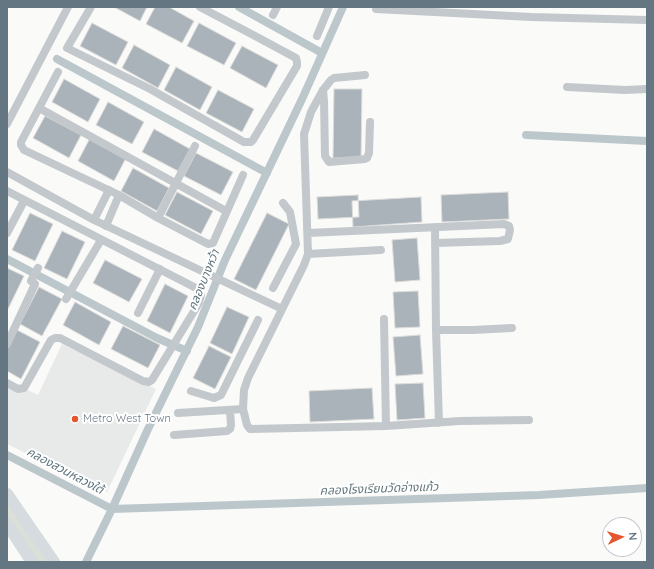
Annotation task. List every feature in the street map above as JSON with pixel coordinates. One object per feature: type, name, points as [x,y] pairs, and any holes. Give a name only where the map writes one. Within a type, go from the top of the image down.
[{"type":"main road","points":[[7,494],[54,562]]},
{"type":"main road","points":[[8,527],[32,562]]},
{"type":"street","points":[[7,124],[68,7]]},
{"type":"street","points":[[89,8],[67,48],[150,89],[244,142],[251,142],[254,140],[296,66],[296,58],[200,7]]},
{"type":"street","points":[[316,36],[329,7]]},
{"type":"street","points":[[376,9],[531,17],[647,20]]},
{"type":"street","points":[[58,72],[21,142],[24,150],[119,195],[158,218],[211,244],[242,175]]},
{"type":"street","points":[[365,75],[334,78],[323,90],[311,112],[304,134],[308,254],[248,378],[244,390],[243,409],[247,426],[250,429],[386,426],[529,420]]},
{"type":"street","points":[[567,87],[625,90],[647,89]]},
{"type":"street","points":[[323,90],[325,156],[329,162],[367,158],[369,153],[370,122]]},
{"type":"street","points":[[39,108],[226,211]]},
{"type":"street","points":[[158,218],[196,146]]},
{"type":"street","points":[[7,172],[106,226],[282,309]]},
{"type":"street","points":[[94,220],[109,190]]},
{"type":"street","points":[[7,191],[24,201],[198,288],[201,295],[199,303],[152,380],[146,382],[60,338],[55,338],[51,340],[24,388],[20,389],[7,383]]},
{"type":"street","points":[[106,226],[119,195]]},
{"type":"street","points":[[7,234],[24,201]]},
{"type":"street","points":[[273,288],[296,244],[290,212],[283,203]]},
{"type":"street","points":[[60,218],[67,205]]},
{"type":"street","points":[[308,232],[504,224],[509,226],[510,230],[508,239],[505,240],[435,243]]},
{"type":"street","points":[[435,227],[439,423]]},
{"type":"street","points":[[67,297],[101,240]]},
{"type":"street","points":[[308,254],[381,250]]},
{"type":"street","points":[[7,344],[36,284],[30,279],[37,269]]},
{"type":"street","points":[[138,313],[160,269]]},
{"type":"street","points":[[191,391],[214,398],[221,395],[258,320]]},
{"type":"street","points":[[384,320],[386,426]]},
{"type":"street","points":[[436,330],[512,328]]},
{"type":"street","points":[[178,413],[243,409]]},
{"type":"street","points":[[174,435],[227,431],[230,429],[231,425],[230,410]]},
{"type":"shaded area","name":"Metro West Town","points":[[62,344],[156,389],[107,492],[7,444],[7,380],[38,395]]},
{"type":"shaded area","points":[[7,504],[47,562],[38,562],[7,517]]},
{"type":"building","points":[[114,7],[147,7],[140,21]]},
{"type":"building","points":[[155,7],[169,7],[194,21],[182,43],[146,24]]},
{"type":"building","points":[[92,23],[128,42],[116,65],[80,46]]},
{"type":"building","points":[[199,23],[236,43],[224,65],[187,46]]},
{"type":"building","points":[[134,45],[170,65],[158,88],[122,68]]},
{"type":"building","points":[[242,46],[278,65],[266,88],[230,68]]},
{"type":"building","points":[[176,67],[212,87],[200,110],[164,90]]},
{"type":"building","points":[[64,79],[100,99],[88,122],[52,102]]},
{"type":"building","points":[[334,89],[362,89],[361,158],[333,158]]},
{"type":"building","points":[[218,90],[254,109],[242,132],[206,113]]},
{"type":"building","points":[[108,102],[144,122],[132,144],[96,125]]},
{"type":"building","points":[[45,116],[81,135],[69,158],[33,138]]},
{"type":"building","points":[[154,129],[190,149],[178,171],[142,152]]},
{"type":"building","points":[[90,138],[126,158],[114,181],[78,161]]},
{"type":"building","points":[[196,153],[233,172],[221,195],[184,176]]},
{"type":"building","points":[[133,168],[169,188],[157,211],[121,191]]},
{"type":"building","points":[[177,192],[213,211],[201,234],[165,215]]},
{"type":"building","points":[[508,192],[509,219],[442,222],[441,195]]},
{"type":"building","points":[[358,195],[359,217],[318,219],[317,197]]},
{"type":"building","points":[[421,197],[422,222],[353,227],[352,201]]},
{"type":"building","points":[[30,213],[53,224],[35,261],[12,250]]},
{"type":"building","points":[[267,213],[289,224],[256,290],[234,279]]},
{"type":"building","points":[[62,231],[85,242],[67,279],[44,268]]},
{"type":"building","points":[[417,238],[420,280],[395,282],[392,240]]},
{"type":"building","points":[[105,260],[142,279],[129,302],[93,283]]},
{"type":"building","points":[[7,268],[24,276],[7,311]]},
{"type":"building","points":[[165,284],[188,296],[170,333],[147,321]]},
{"type":"building","points":[[39,287],[62,299],[42,336],[20,324]]},
{"type":"building","points":[[418,291],[420,327],[395,328],[393,292]]},
{"type":"building","points":[[75,302],[111,322],[99,345],[63,325]]},
{"type":"building","points":[[227,307],[249,317],[232,354],[210,343]]},
{"type":"building","points":[[123,326],[160,345],[148,368],[111,349]]},
{"type":"building","points":[[17,330],[40,342],[21,379],[7,371],[7,349]]},
{"type":"building","points":[[420,335],[423,374],[396,376],[393,337]]},
{"type":"building","points":[[209,346],[231,357],[215,389],[193,378]]},
{"type":"building","points":[[423,383],[425,418],[397,420],[395,384]]},
{"type":"building","points":[[372,388],[374,419],[310,422],[309,391]]},
{"type":"waterway","points":[[239,7],[322,53]]},
{"type":"waterway","name":"คลองบางหว้า","points":[[86,562],[148,429],[198,327],[225,260],[303,97],[343,7]]},
{"type":"waterway","points":[[57,59],[267,173]]},
{"type":"waterway","points":[[526,135],[647,141]]},
{"type":"waterway","points":[[7,259],[157,338],[187,351]]},
{"type":"waterway","name":"คลองโรงเรียนวัดอ่างแก้ว","points":[[7,455],[112,509],[539,495],[647,488]]},
{"type":"place","name":"Metro West Town","points":[[75,419]]},
{"type":"water label","name":"คลองสวนหลวงใต้","points":[[65,471]]}]
